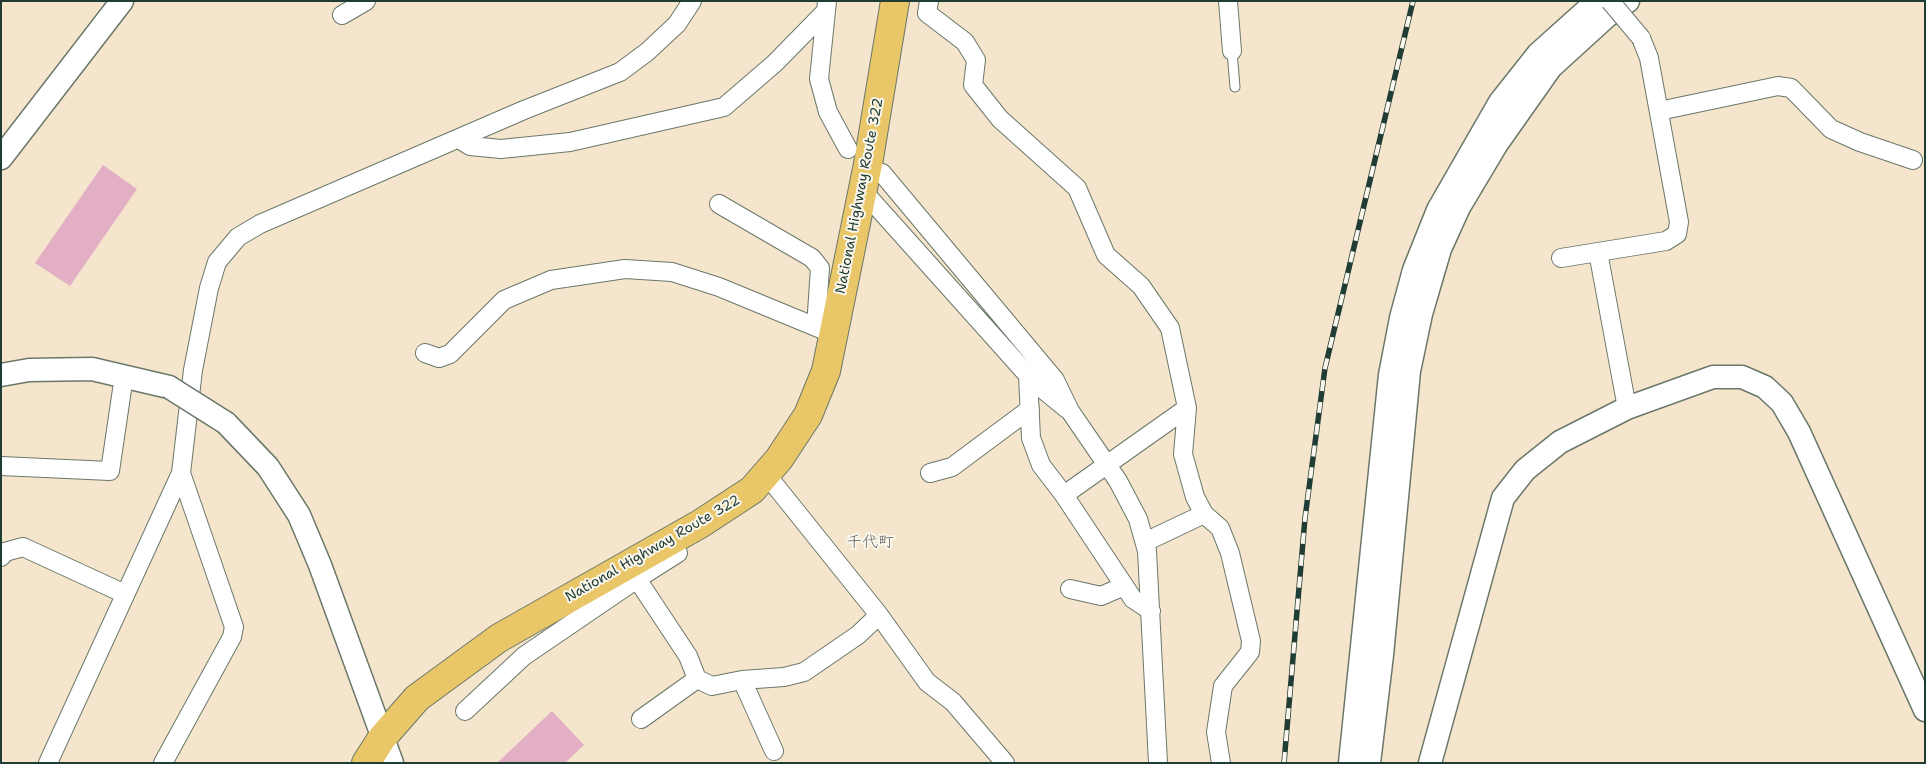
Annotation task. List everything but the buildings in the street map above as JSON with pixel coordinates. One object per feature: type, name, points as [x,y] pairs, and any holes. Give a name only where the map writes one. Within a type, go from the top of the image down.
[{"type":"highway","name":"National Highway Route 322","points":[[366,763],[387,751],[417,698],[499,638],[670,542],[752,490],[779,459],[808,415],[826,371],[824,330],[872,182],[895,1]]},
{"type":"street","points":[[1,158],[122,1]]},
{"type":"street","points":[[342,15],[366,1]]},
{"type":"street","points":[[929,1],[927,13],[965,42],[976,60],[973,85],[1000,119],[1077,188],[1106,255],[1141,286],[1170,328],[1187,408],[1183,454],[1195,497],[1204,514],[1220,528],[1230,553],[1251,641],[1250,652],[1222,686],[1216,732],[1221,763]]},
{"type":"street","points":[[1228,1],[1232,51]]},
{"type":"street","points":[[1369,763],[1391,460],[1390,375],[1401,318],[1414,270],[1438,210],[1500,102],[1538,54],[1597,1]]},
{"type":"street","points":[[1561,258],[1666,241],[1677,234],[1679,222],[1649,58],[1641,38],[1610,1]]},
{"type":"street","points":[[1350,763],[1391,460],[1421,314],[1440,250],[1459,207],[1496,145],[1551,67],[1607,16],[1628,1]]},
{"type":"street","points":[[48,763],[181,473],[193,370],[209,288],[218,262],[238,237],[260,224],[620,72],[647,52],[677,24],[690,2]]},
{"type":"street","points":[[459,139],[470,146],[501,150],[570,142],[724,107],[775,63],[826,7]]},
{"type":"street","points":[[826,7],[819,79],[828,112],[848,149]]},
{"type":"street","points":[[1659,111],[1778,86],[1791,88],[1831,129],[1860,142],[1913,160]]},
{"type":"street","points":[[872,182],[1028,376],[1048,396],[1070,411]]},
{"type":"street","points":[[872,182],[1055,380],[1070,411],[1118,481],[1138,519],[1148,551],[1158,763]]},
{"type":"street","points":[[425,353],[439,358],[450,354],[504,300],[551,280],[626,269],[672,272],[719,287],[824,330],[820,268],[812,258],[719,204]]},
{"type":"street","points":[[1598,252],[1627,408]]},
{"type":"street","points":[[1,375],[29,370],[92,369],[169,387],[226,423],[268,467],[300,515],[387,751]]},
{"type":"street","points":[[1,466],[110,471],[124,376]]},
{"type":"street","points":[[1028,376],[1031,438],[1042,465],[1064,494],[1124,586],[1134,599],[1151,611]]},
{"type":"street","points":[[1430,763],[1504,498],[1525,470],[1560,442],[1627,408],[1713,377],[1742,377],[1765,387],[1782,403],[1799,432],[1925,710]]},
{"type":"street","points":[[1064,494],[1187,408]]},
{"type":"street","points":[[930,474],[952,467],[1030,410]]},
{"type":"street","points":[[163,763],[232,638],[234,627],[181,473]]},
{"type":"street","points":[[766,474],[879,615],[927,682],[954,702],[1006,763]]},
{"type":"street","points":[[1145,542],[1204,514]]},
{"type":"street","points":[[1,537],[125,594]]},
{"type":"street","points":[[465,711],[524,656],[678,553],[670,542]]},
{"type":"street","points":[[1,557],[5,552],[23,547]]},
{"type":"street","points":[[637,579],[688,656],[697,678],[712,686],[742,680],[784,677],[804,672],[858,635],[879,615]]},
{"type":"street","points":[[1070,589],[1101,596],[1124,586]]},
{"type":"street","points":[[641,719],[697,678]]},
{"type":"street","points":[[742,680],[774,751]]},
{"type":"lane","points":[[1232,51],[1235,87]]},
{"type":"railway","points":[[1284,763],[1305,518],[1325,368],[1413,1]]},
{"type":"district","name":"千代町","points":[[870,543]]}]
